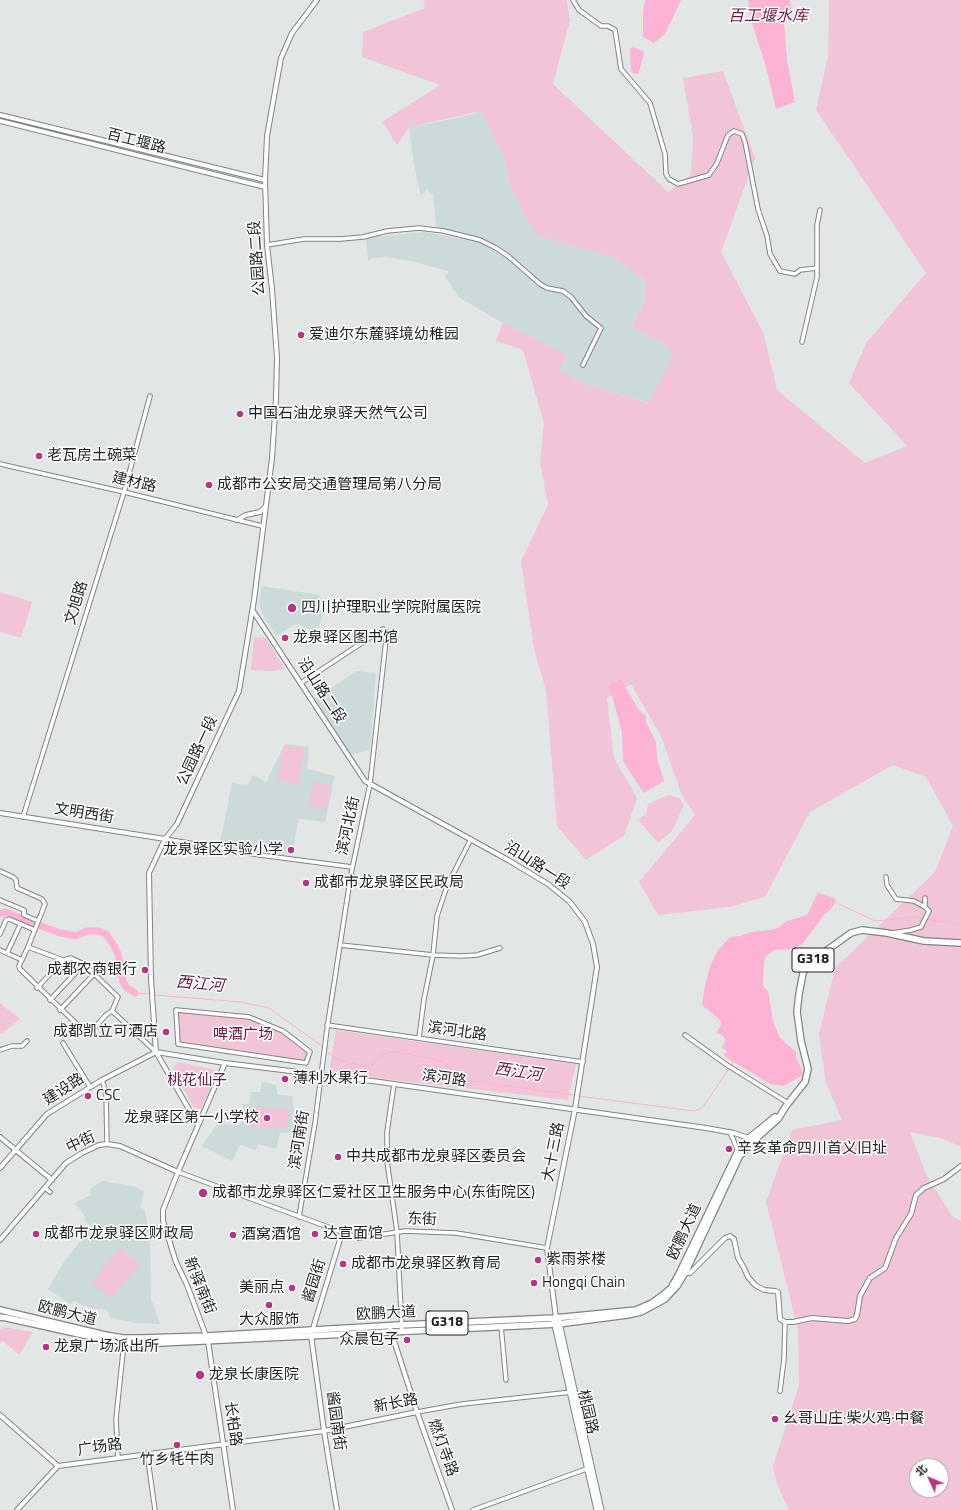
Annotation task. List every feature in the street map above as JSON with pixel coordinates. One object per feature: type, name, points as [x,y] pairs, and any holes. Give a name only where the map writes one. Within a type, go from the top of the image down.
[{"type":"highway","name":"G318","points":[[556,1320],[627,1315],[657,1305],[671,1294],[685,1273],[739,1157],[750,1140],[778,1119],[787,1104],[805,1082],[808,1073],[807,1061],[801,1041],[797,1012],[798,994],[806,967],[819,956],[856,931],[862,930],[887,933],[924,941],[961,943]]},
{"type":"highway","name":"欧鹏大道","points":[[0,1310],[123,1338],[207,1338],[312,1333],[390,1332],[501,1326],[636,1310],[652,1303],[670,1288],[680,1272],[738,1151],[750,1140]]},
{"type":"highway","name":"欧鹏大道","points":[[0,1317],[124,1343],[161,1344],[207,1338]]},
{"type":"highway","name":"欧鹏大道","points":[[312,1333],[389,1325],[556,1320]]},
{"type":"main road","name":"桃园路","points":[[556,1320],[597,1510]]},
{"type":"main road","points":[[589,1468],[601,1510]]},
{"type":"street","name":"公园路二段","points":[[262,526],[272,458],[277,366],[272,289],[267,245],[265,180],[267,136],[281,58],[292,33],[317,0]]},
{"type":"street","points":[[573,0],[579,10],[601,26],[608,26],[615,30],[620,69],[650,103],[665,154],[666,174],[669,179],[678,184],[709,174],[717,163],[728,135],[731,132],[738,132],[742,134],[745,142],[758,208],[767,236],[770,254],[780,271],[795,274],[800,270],[817,268]]},
{"type":"street","name":"百工堰路","points":[[0,115],[265,180]]},
{"type":"street","name":"百工堰路","points":[[0,121],[265,187]]},
{"type":"street","points":[[802,342],[817,277],[817,225],[820,210]]},
{"type":"street","points":[[267,245],[304,239],[342,239],[363,237],[387,231],[419,228],[444,231],[480,240],[508,256],[540,284],[547,288],[563,291],[571,297],[586,316],[601,328],[583,365]]},
{"type":"street","name":"文旭路","points":[[23,817],[124,492],[150,396]]},
{"type":"street","name":"建材路","points":[[0,464],[124,492],[262,526]]},
{"type":"street","points":[[237,520],[246,515],[260,512],[265,506]]},
{"type":"street","name":"公园路一段","points":[[156,1052],[151,979],[150,873],[165,839],[177,824],[239,691],[252,611],[262,526]]},
{"type":"street","name":"沿山路二段","points":[[252,611],[365,781],[370,784]]},
{"type":"street","points":[[301,683],[383,629]]},
{"type":"street","name":"滨河北街","points":[[322,1066],[352,867],[370,784],[388,631]]},
{"type":"street","name":"沿山路一段","points":[[370,784],[548,884],[570,902],[585,922],[593,944],[597,967],[580,1079]]},
{"type":"street","name":"文明西街","points":[[0,813],[165,839]]},
{"type":"street","points":[[165,839],[260,855],[352,867]]},
{"type":"street","points":[[419,1038],[434,933],[439,909],[447,886],[471,840]]},
{"type":"street","points":[[0,871],[13,877],[16,880],[18,888],[42,899],[45,904],[22,960],[20,969],[38,988],[60,1010],[88,1034],[106,1015],[112,1011],[118,997],[84,964],[71,958],[63,960],[38,988]]},
{"type":"street","points":[[886,877],[887,885],[896,899],[914,901],[929,911],[921,927],[911,930],[887,933]]},
{"type":"street","points":[[925,898],[925,907]]},
{"type":"street","points":[[0,900],[24,910],[24,915],[38,921]]},
{"type":"street","points":[[0,934],[6,920],[9,919],[20,925],[35,928]]},
{"type":"street","points":[[7,953],[20,925]]},
{"type":"street","points":[[340,945],[363,946],[432,955],[462,956],[478,955],[500,948]]},
{"type":"street","points":[[28,947],[63,960]]},
{"type":"street","points":[[0,950],[22,960]]},
{"type":"street","points":[[50,1000],[84,964]]},
{"type":"street","points":[[60,1010],[94,974]]},
{"type":"street","points":[[176,1010],[249,1018],[283,1031],[310,1052],[306,1063],[178,1044],[176,1010]]},
{"type":"street","points":[[112,1011],[156,1052],[198,1125]]},
{"type":"street","name":"滨河北路","points":[[327,1027],[419,1038],[583,1062]]},
{"type":"street","points":[[685,1036],[787,1104]]},
{"type":"street","points":[[0,1050],[12,1046],[22,1046],[27,1041]]},
{"type":"street","points":[[63,1043],[90,1087]]},
{"type":"street","name":"滨河路","points":[[156,1052],[320,1076],[394,1084],[575,1109],[730,1132],[750,1140]]},
{"type":"street","name":"建设路","points":[[0,1168],[47,1114],[102,1080],[156,1052]]},
{"type":"street","name":"新驿南街","points":[[207,1338],[187,1285],[176,1262],[163,1221],[163,1210],[225,1063]]},
{"type":"street","name":"滨河南街","points":[[299,1217],[315,1123],[322,1066]]},
{"type":"street","name":"大十三路","points":[[556,1320],[547,1248],[580,1079]]},
{"type":"street","points":[[102,1080],[106,1092],[108,1144]]},
{"type":"street","points":[[394,1084],[387,1132],[387,1161],[397,1232],[402,1331]]},
{"type":"street","points":[[730,1132],[738,1151]]},
{"type":"street","points":[[0,1137],[52,1180]]},
{"type":"street","name":"中街","points":[[0,1240],[66,1163],[99,1145],[108,1144],[120,1146],[178,1172]]},
{"type":"street","points":[[685,1273],[690,1273],[696,1269],[724,1238],[730,1236],[734,1239],[738,1258],[748,1278],[755,1285],[764,1290],[778,1292],[780,1319],[785,1322],[812,1318],[848,1321],[855,1319],[860,1296],[870,1278],[885,1268],[896,1238],[911,1214],[916,1194],[924,1188],[944,1179],[961,1166]]},
{"type":"street","name":"东街","points":[[178,1172],[358,1238],[405,1230],[456,1234],[547,1248]]},
{"type":"street","points":[[45,1188],[50,1192]]},
{"type":"street","name":"酱园街","points":[[312,1333],[342,1233]]},
{"type":"street","points":[[780,1391],[784,1359],[785,1322]]},
{"type":"street","name":"燃灯寺路","points":[[389,1325],[417,1412],[452,1510]]},
{"type":"street","points":[[501,1326],[506,1380]]},
{"type":"street","name":"酱园南街","points":[[312,1333],[324,1430],[337,1510]]},
{"type":"street","name":"长柏路","points":[[207,1338],[233,1510]]},
{"type":"street","points":[[118,1458],[116,1419],[124,1343]]},
{"type":"street","name":"新长路","points":[[223,1444],[324,1430],[462,1404],[572,1392]]},
{"type":"street","name":"广场路","points":[[0,1415],[58,1466],[223,1444]]},
{"type":"street","points":[[147,1454],[155,1510]]},
{"type":"street","points":[[17,1510],[58,1466]]},
{"type":"street","points":[[473,1510],[589,1468]]},
{"type":"shaded area","points":[[481,111],[503,154],[509,181],[539,236],[612,257],[646,281],[644,303],[632,327],[667,346],[673,356],[649,403],[584,384],[559,370],[567,355],[503,323],[460,298],[445,277],[449,271],[410,261],[385,257],[373,258],[368,261],[366,238],[424,232],[464,239],[464,234],[436,226],[433,194],[427,190],[421,195],[414,166],[409,127],[462,117]]},
{"type":"shaded area","name":"四川护理职业学院附属医院","points":[[262,586],[319,595],[323,601],[324,611],[319,628],[312,632],[299,624],[294,625],[276,636],[263,615],[259,605]]},
{"type":"shaded area","points":[[356,671],[376,673],[370,750],[351,755],[315,699]]},
{"type":"shaded area","points":[[285,744],[309,747],[307,769],[335,776],[325,822],[299,819],[292,854],[254,846],[220,842],[232,783],[247,785],[253,775],[266,782]]},
{"type":"shaded area","name":"龙泉驿区第一小学校","points":[[262,1082],[276,1085],[278,1095],[293,1096],[294,1132],[280,1133],[276,1149],[258,1144],[256,1150],[240,1145],[232,1161],[202,1146],[217,1124],[240,1125],[243,1104],[249,1104],[251,1092],[260,1092]]},
{"type":"shaded area","points":[[102,1181],[132,1186],[144,1191],[140,1207],[145,1210],[148,1229],[150,1229],[151,1298],[160,1324],[135,1323],[111,1318],[107,1310],[90,1308],[74,1301],[70,1304],[48,1289],[65,1260],[92,1227],[84,1220],[86,1217],[74,1203],[91,1195],[90,1189]]},
{"type":"green space","points":[[423,0],[567,0],[570,20],[553,84],[668,192],[691,175],[693,136],[683,78],[723,71],[755,158],[721,252],[763,332],[777,390],[865,463],[907,446],[849,383],[866,343],[926,273],[816,110],[828,56],[829,0],[961,0],[961,1147],[941,1138],[910,1132],[926,1174],[952,1216],[961,1221],[961,1510],[789,1510],[777,1484],[773,1466],[799,1385],[798,1330],[766,1202],[792,1130],[842,1120],[826,1083],[819,1034],[835,968],[935,872],[953,826],[926,777],[893,765],[810,812],[765,897],[730,907],[658,915],[639,882],[695,815],[681,793],[661,736],[631,684],[607,698],[614,758],[637,798],[624,836],[586,860],[557,826],[546,690],[534,649],[521,561],[548,505],[540,461],[544,424],[523,350],[496,341],[503,323],[567,355],[559,370],[584,384],[648,403],[673,356],[667,346],[632,327],[644,303],[646,281],[612,257],[539,236],[525,216],[509,181],[503,154],[481,111],[409,127],[397,145],[382,122],[440,85],[362,57],[363,32],[425,8]]},
{"type":"green space","points":[[0,592],[32,602],[21,638],[0,632]]},
{"type":"green space","points":[[254,637],[266,638],[285,669],[272,671],[251,670]]},
{"type":"green space","points":[[284,745],[305,749],[298,784],[277,780]]},
{"type":"green space","points":[[313,782],[331,785],[326,809],[309,806]]},
{"type":"green space","points":[[668,795],[679,798],[684,805],[672,831],[658,843],[638,820],[646,814],[648,804]]},
{"type":"green space","points":[[0,1003],[20,1019],[0,1035]]},
{"type":"green space","name":"啤酒广场","points":[[176,1010],[249,1017],[283,1031],[310,1052],[306,1063],[178,1044]]},
{"type":"green space","points":[[336,1030],[576,1064],[568,1100],[334,1073],[330,1066]]},
{"type":"green space","name":"桃花仙子","points":[[178,1062],[215,1070],[217,1074],[201,1109],[194,1108],[173,1068]]},
{"type":"green space","points":[[246,1107],[289,1109],[288,1128],[246,1127]]},
{"type":"green space","points":[[120,1248],[140,1264],[112,1298],[92,1282]]},
{"type":"green space","points":[[3,1327],[33,1332],[19,1355],[3,1341],[0,1343],[0,1330]]},
{"type":"water","points":[[645,0],[681,0],[665,34],[654,43],[643,37],[643,13]]},
{"type":"water","name":"百工堰水库","points":[[748,0],[790,0],[792,12],[784,23],[787,60],[795,102],[776,109],[766,67],[751,20]]},
{"type":"water","points":[[632,47],[643,51],[644,54],[638,74],[631,71],[630,49]]},
{"type":"water","points":[[621,679],[638,709],[646,716],[646,722],[656,742],[657,758],[664,781],[644,793],[623,761],[622,732],[609,685]]},
{"type":"water","points":[[818,893],[835,898],[836,901],[831,909],[824,915],[803,943],[794,949],[774,950],[766,956],[764,961],[763,986],[768,991],[773,1021],[780,1038],[796,1052],[796,1057],[803,1072],[801,1076],[784,1086],[770,1084],[724,1056],[727,1052],[722,1047],[725,1039],[722,1035],[716,1033],[721,1025],[720,1020],[702,1005],[705,985],[710,966],[718,950],[730,937],[778,928],[787,921],[807,915]]},
{"type":"waterway","name":"西江河","points":[[835,902],[875,921],[917,917],[923,918]]},
{"type":"waterway","name":"西江河","points":[[0,914],[5,912],[57,932],[75,936],[87,931],[98,931],[106,934],[118,954],[123,982],[127,988],[135,993]]},
{"type":"waterway","name":"西江河","points":[[926,919],[961,924]]},
{"type":"waterway","name":"西江河","points":[[135,993],[151,994]]},
{"type":"waterway","name":"西江河","points":[[154,995],[241,1002],[269,1008],[323,1047]]},
{"type":"waterway","name":"西江河","points":[[326,1050],[336,1059],[363,1066],[372,1065],[384,1054],[394,1052],[408,1054],[442,1061],[462,1080],[575,1095]]},
{"type":"waterway","name":"西江河","points":[[578,1096],[694,1111],[703,1107],[734,1061]]},
{"type":"place","name":"爱迪尔东麓驿境幼稚园","points":[[301,335]]},
{"type":"place","name":"中国石油龙泉驿天然气公司","points":[[240,414]]},
{"type":"place","name":"老瓦房土碗菜","points":[[39,456]]},
{"type":"place","name":"成都市公安局交通管理局第八分局","points":[[209,485]]},
{"type":"place","name":"四川护理职业学院附属医院","points":[[292,608]]},
{"type":"place","name":"龙泉驿区图书馆","points":[[285,638]]},
{"type":"place","name":"龙泉驿区实验小学","points":[[291,850]]},
{"type":"place","name":"成都市龙泉驿区民政局","points":[[306,883]]},
{"type":"place","name":"成都农商银行","points":[[145,970]]},
{"type":"place","name":"成都凯立可酒店","points":[[166,1032]]},
{"type":"place","name":"薄利水果行","points":[[285,1079]]},
{"type":"place","name":"CSC","points":[[88,1096]]},
{"type":"place","name":"龙泉驿区第一小学校","points":[[267,1118]]},
{"type":"place","name":"辛亥革命四川首义旧址","points":[[729,1149]]},
{"type":"place","name":"中共成都市龙泉驿区委员会","points":[[338,1157]]},
{"type":"place","name":"成都市龙泉驿区仁爱社区卫生服务中心(东街院区)","points":[[203,1193]]},
{"type":"place","name":"成都市龙泉驿区财政局","points":[[36,1234]]},
{"type":"place","name":"达宣面馆","points":[[315,1234]]},
{"type":"place","name":"酒窝酒馆","points":[[233,1235]]},
{"type":"place","name":"紫雨茶楼","points":[[538,1260]]},
{"type":"place","name":"成都市龙泉驿区教育局","points":[[343,1264]]},
{"type":"place","name":"Hongqi Chain","points":[[534,1283]]},
{"type":"place","name":"美丽点","points":[[292,1288]]},
{"type":"place","name":"大众服饰","points":[[269,1305]]},
{"type":"place","name":"众晨包子","points":[[407,1340]]},
{"type":"place","name":"龙泉广场派出所","points":[[46,1347]]},
{"type":"place","name":"龙泉长康医院","points":[[200,1375]]},
{"type":"place","name":"幺哥山庄·柴火鸡·中餐","points":[[775,1419]]},
{"type":"place","name":"竹乡牦牛肉","points":[[177,1445]]}]
